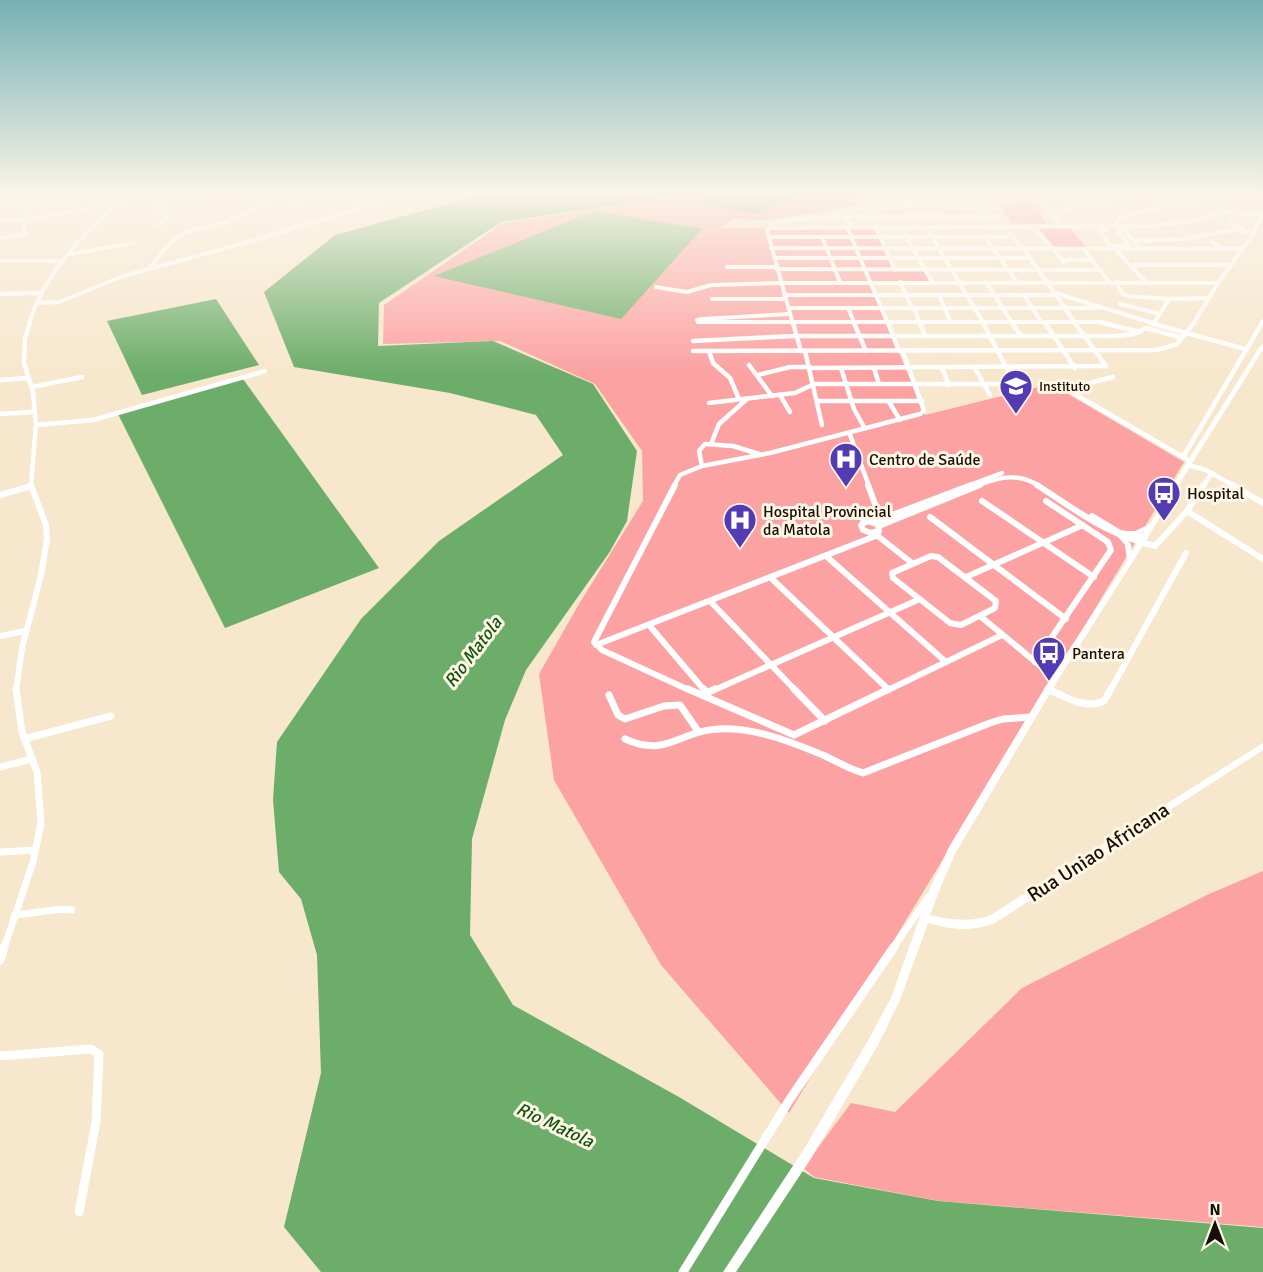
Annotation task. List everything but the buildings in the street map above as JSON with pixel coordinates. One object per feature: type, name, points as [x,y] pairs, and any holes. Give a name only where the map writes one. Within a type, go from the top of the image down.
[{"type":"main road","points":[[729,1272],[808,1153],[862,1065],[895,1000],[936,886],[952,850],[1054,678],[1130,562],[1263,346]]},
{"type":"main road","points":[[1130,562],[1129,546],[1121,535],[1136,533],[1152,525]]},
{"type":"main road","name":"Rua Uniao Africana","points":[[924,918],[959,927],[974,926],[992,920],[1263,746]]},
{"type":"street","points":[[1,955],[40,833],[41,806],[37,770],[24,739],[17,703],[16,683],[25,631],[35,601],[47,537],[44,521],[31,486],[36,425],[32,387],[24,364],[25,348],[41,293],[69,254]]},
{"type":"street","points":[[147,270],[163,254]]},
{"type":"street","points":[[38,303],[59,302],[116,278],[204,254]]},
{"type":"street","points":[[774,254],[795,336],[810,367],[822,425]]},
{"type":"street","points":[[801,254],[805,270]]},
{"type":"street","points":[[829,254],[840,282]]},
{"type":"street","points":[[596,645],[596,636],[650,537],[676,480],[684,473],[702,466],[900,420],[922,412],[922,401],[909,368],[892,336],[859,254]]},
{"type":"street","points":[[889,254],[895,270]]},
{"type":"street","points":[[916,254],[932,282]]},
{"type":"street","points":[[709,403],[780,395],[799,391],[814,384],[1015,384],[991,336],[942,254]]},
{"type":"street","points":[[971,254],[981,269]]},
{"type":"street","points":[[998,254],[1017,282]]},
{"type":"street","points":[[758,375],[783,369],[810,367],[1075,368],[1106,366],[1027,254]]},
{"type":"street","points":[[1057,254],[1068,270]]},
{"type":"street","points":[[1089,254],[1092,258],[1090,260],[1109,282]]},
{"type":"street","points":[[1120,254],[1146,282]]},
{"type":"street","points":[[693,351],[1094,352],[1157,350],[1171,347],[1188,332],[1238,254]]},
{"type":"street","points":[[775,258],[1030,258]]},
{"type":"street","points":[[1062,260],[1090,260]]},
{"type":"street","points":[[0,261],[63,261]]},
{"type":"street","points":[[1130,265],[1231,265]]},
{"type":"street","points":[[728,267],[805,270],[1098,270]]},
{"type":"street","points":[[900,282],[925,336]]},
{"type":"street","points":[[986,282],[1021,336]]},
{"type":"street","points":[[1116,282],[1122,293],[1127,296],[1170,299],[1209,298]]},
{"type":"street","points":[[656,287],[687,292],[711,285],[780,283],[1218,283]]},
{"type":"street","points":[[810,283],[815,295]]},
{"type":"street","points":[[0,294],[41,293]]},
{"type":"street","points":[[712,299],[815,295],[1055,294],[1245,349]]},
{"type":"street","points":[[846,295],[866,351]]},
{"type":"street","points":[[939,295],[943,308],[959,336]]},
{"type":"street","points":[[1024,295],[1075,368]]},
{"type":"street","points":[[1154,323],[1170,299]]},
{"type":"street","points":[[1120,304],[1160,314]]},
{"type":"street","points":[[788,308],[1098,308]]},
{"type":"street","points":[[789,314],[742,315],[697,321],[706,324],[854,321],[1104,322],[1140,332]]},
{"type":"street","points":[[1183,457],[1263,321]]},
{"type":"street","points":[[693,340],[717,341],[795,336],[1131,335],[1146,328],[1182,338]]},
{"type":"street","points":[[710,351],[713,363],[730,378],[739,399]]},
{"type":"street","points":[[749,365],[772,396]]},
{"type":"street","points":[[841,368],[864,428]]},
{"type":"street","points":[[874,368],[879,384]]},
{"type":"street","points":[[942,368],[949,385]]},
{"type":"street","points":[[975,368],[990,395]]},
{"type":"street","points":[[36,425],[93,420],[265,371]]},
{"type":"street","points":[[32,387],[82,377]]},
{"type":"street","points":[[1113,377],[1066,389],[1183,457],[1189,463],[1212,473],[1263,503]]},
{"type":"street","points":[[0,380],[28,378]]},
{"type":"street","points":[[780,395],[790,412]]},
{"type":"street","points":[[711,444],[712,435],[747,399]]},
{"type":"street","points":[[817,401],[922,401]]},
{"type":"street","points":[[889,402],[900,420]]},
{"type":"street","points":[[0,414],[34,410]]},
{"type":"street","points":[[849,432],[878,512],[862,517],[864,522],[861,528],[876,534],[912,563]]},
{"type":"street","points":[[702,466],[700,449],[704,445],[750,449],[760,454]]},
{"type":"street","points":[[864,522],[874,522],[992,476],[1014,472],[1032,477],[1121,535]]},
{"type":"street","points":[[879,526],[997,478],[1018,476],[1033,482],[1104,529],[1157,545],[1187,511],[1212,473]]},
{"type":"street","points":[[0,495],[31,486]]},
{"type":"street","points":[[982,501],[1094,577]]},
{"type":"street","points":[[1035,662],[1111,550],[1108,542],[1046,501]]},
{"type":"street","points":[[1187,511],[1263,559]]},
{"type":"street","points":[[930,517],[1066,619]]},
{"type":"street","points":[[874,522],[879,526]]},
{"type":"street","points":[[966,577],[1083,525]]},
{"type":"street","points":[[596,645],[826,556],[876,534],[880,529],[879,526]]},
{"type":"street","points":[[1048,689],[1086,704],[1097,705],[1104,701],[1186,553]]},
{"type":"street","points":[[826,556],[946,662]]},
{"type":"street","points":[[931,556],[938,557],[966,577],[996,601],[995,608],[961,625],[955,625],[893,578],[892,573],[931,556]]},
{"type":"street","points":[[771,578],[889,690]]},
{"type":"street","points":[[704,694],[920,599]]},
{"type":"street","points":[[710,601],[825,721]]},
{"type":"street","points":[[980,616],[1054,678]]},
{"type":"street","points":[[649,625],[704,694]]},
{"type":"street","points":[[0,636],[25,631]]},
{"type":"street","points":[[596,645],[788,734],[800,734],[1002,635]]},
{"type":"street","points":[[609,695],[621,717],[625,719],[635,718],[661,705],[671,703],[680,705],[698,731]]},
{"type":"street","points":[[24,739],[111,716]]},
{"type":"street","points":[[625,739],[635,745],[653,749],[698,731],[736,730],[817,753],[863,773],[1002,719],[1031,717]]},
{"type":"street","points":[[0,767],[32,759]]},
{"type":"street","points":[[0,852],[35,850]]},
{"type":"street","points":[[682,1272],[845,1016],[870,984],[936,886]]},
{"type":"street","points":[[15,915],[62,909],[72,910]]},
{"type":"street","points":[[0,1056],[91,1049],[99,1054],[96,1122],[79,1212]]},
{"type":"shaded area","points":[[457,254],[888,254],[896,269],[924,270],[929,281],[870,283],[925,415],[1051,384],[1184,462],[789,1113],[661,965],[554,780],[539,674],[643,501],[642,451],[595,384],[500,341],[383,344],[384,305]]},
{"type":"shaded area","points":[[1263,871],[1263,1227],[939,1201],[814,1177],[803,1168],[851,1103],[895,1112],[1022,988],[1209,894]]},
{"type":"water","name":"Rio Matola","points":[[311,254],[452,254],[379,303],[378,346],[493,341],[593,384],[637,451],[627,521],[609,553],[526,670],[505,720],[472,839],[470,935],[513,1005],[679,1097],[814,1178],[938,1201],[1263,1228],[1263,1272],[321,1272],[284,1227],[321,1073],[317,955],[301,899],[279,872],[273,800],[277,742],[361,619],[439,541],[563,455],[536,415],[450,393],[294,367],[264,292]]},
{"type":"water","points":[[487,254],[679,254],[621,319],[434,276]]},
{"type":"water","points":[[216,299],[259,365],[142,395],[107,321]]},
{"type":"water","points":[[243,379],[379,568],[225,628],[118,414]]},
{"type":"place","name":"Instituto","points":[[1016,415]]},
{"type":"place","name":"Centro de Saúde","points":[[846,488]]},
{"type":"place","name":"Hospital","points":[[1164,522]]},
{"type":"place","name":"Hospital Provincial da Matola","points":[[740,549]]},
{"type":"place","name":"Pantera","points":[[1049,682]]}]
